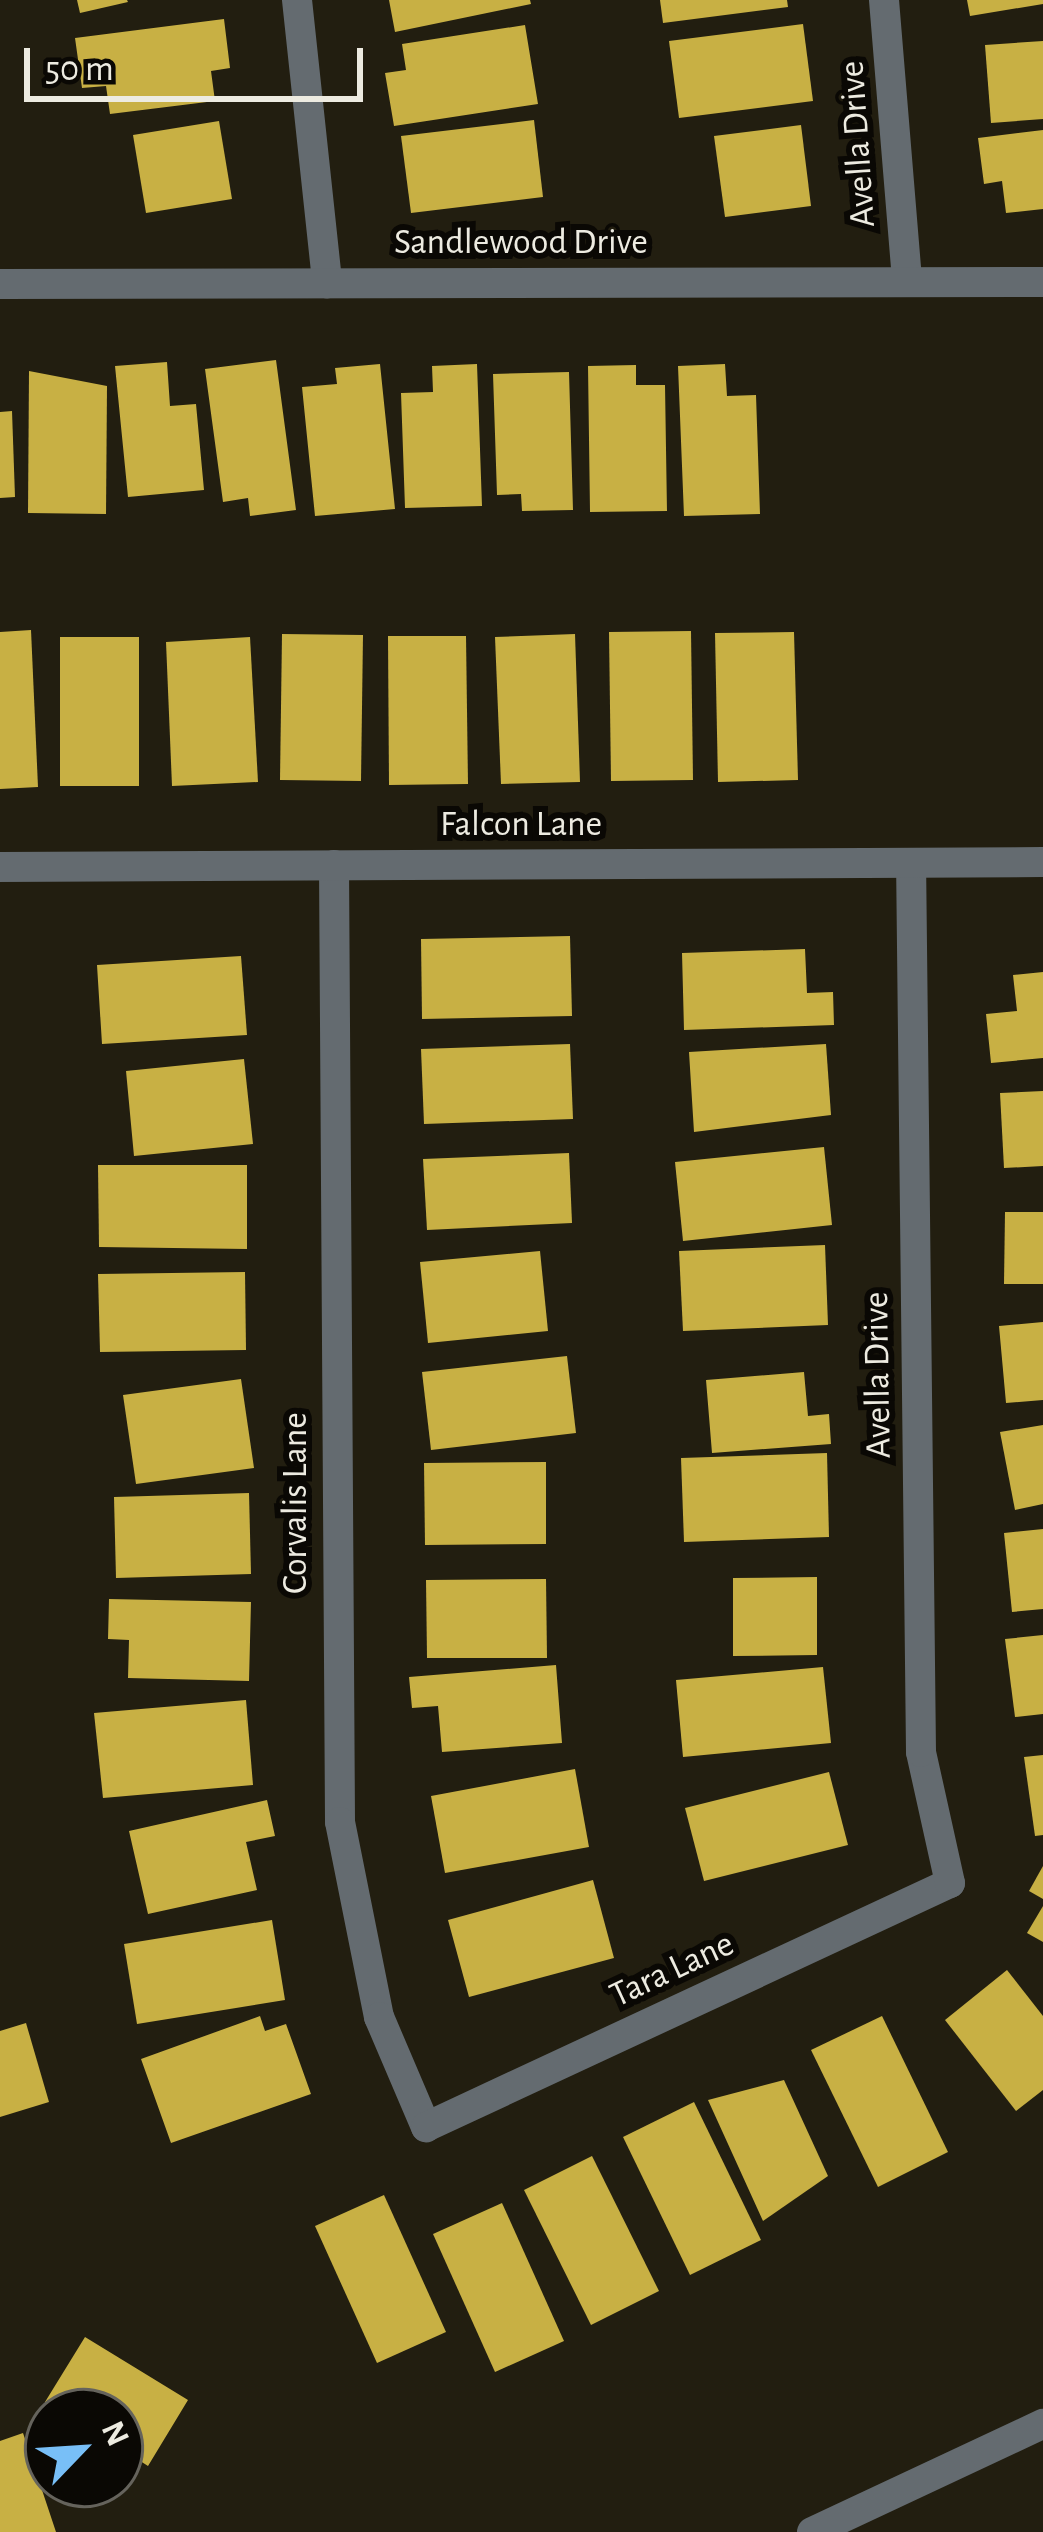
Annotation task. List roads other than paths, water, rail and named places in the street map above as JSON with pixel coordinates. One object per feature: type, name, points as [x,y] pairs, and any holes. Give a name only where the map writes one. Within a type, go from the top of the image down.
[{"type":"street","points":[[297,0],[327,283]]},
{"type":"street","name":"Avella Drive","points":[[884,0],[907,282]]},
{"type":"street","name":"Sandlewood Drive","points":[[0,284],[1043,282]]},
{"type":"street","name":"Falcon Lane","points":[[0,867],[1043,862]]},
{"type":"street","name":"Avella Drive","points":[[911,863],[921,1752],[950,1883]]},
{"type":"street","name":"Corvalis Lane","points":[[334,865],[340,1822],[379,2017],[427,2127]]},
{"type":"street","name":"Tara Lane","points":[[427,2127],[950,1883]]},
{"type":"street","points":[[812,2532],[1043,2424]]}]
